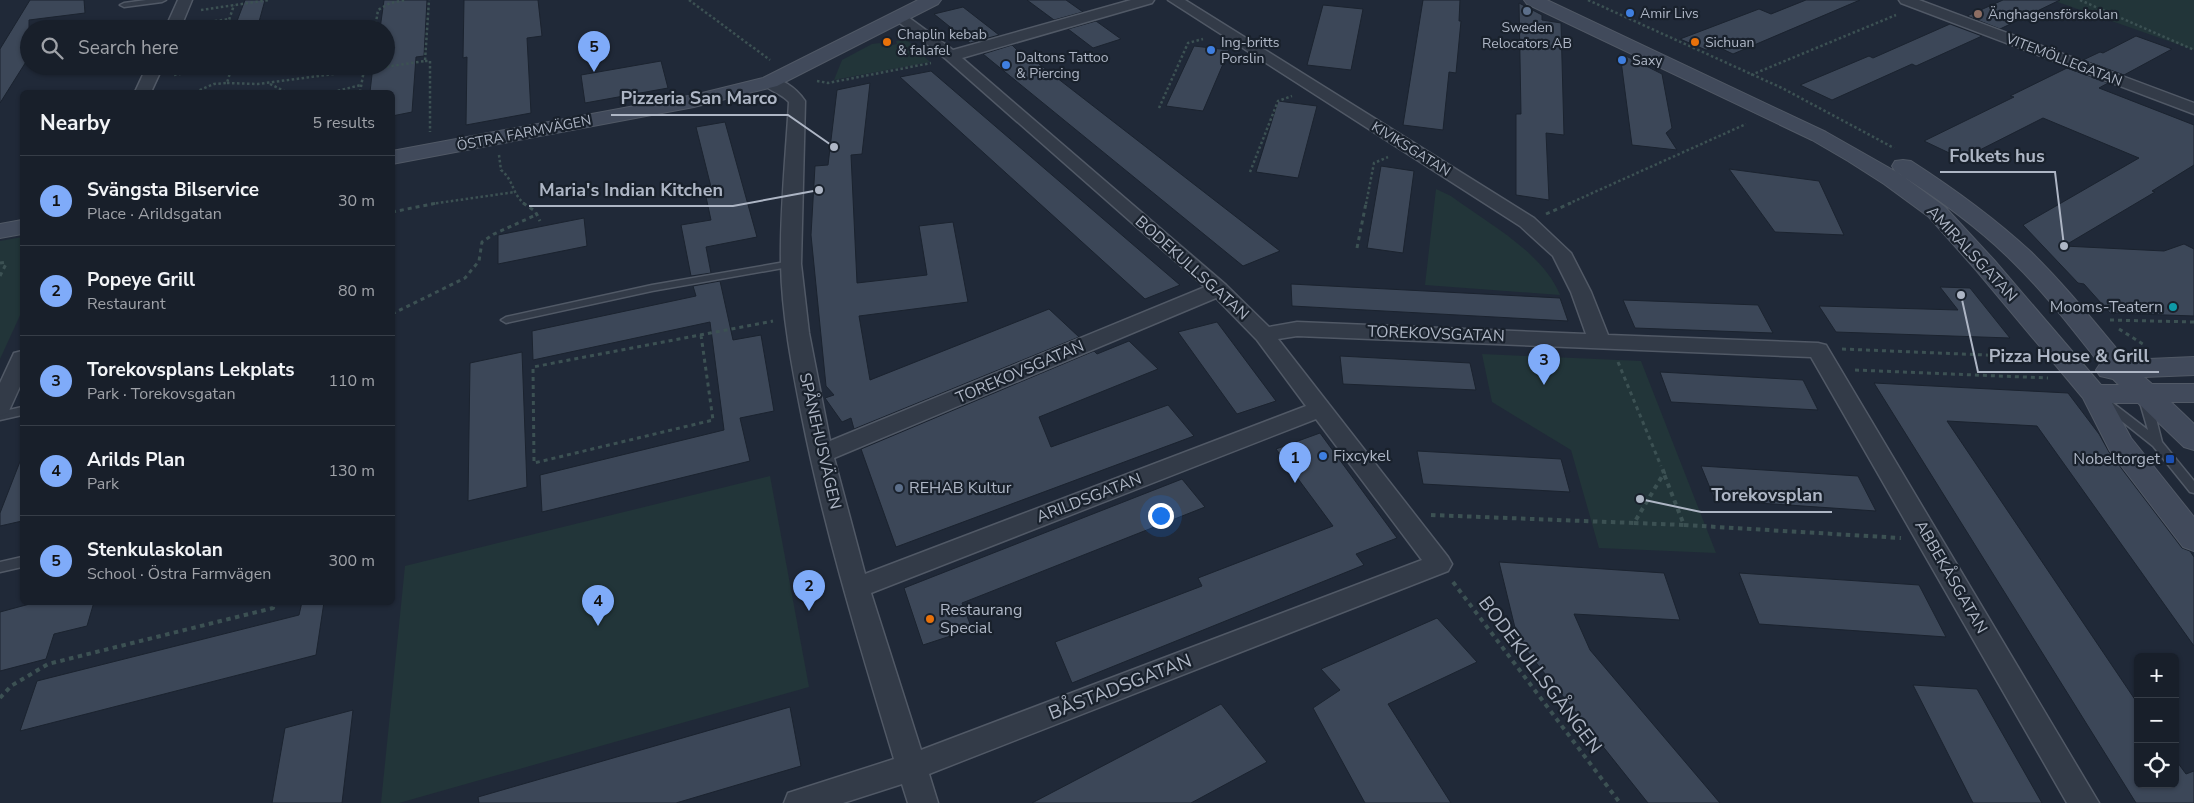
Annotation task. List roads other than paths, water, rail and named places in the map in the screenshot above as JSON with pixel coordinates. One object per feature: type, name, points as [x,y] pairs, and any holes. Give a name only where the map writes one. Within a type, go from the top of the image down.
[{"type":"main road","name":"ÖSTRA FARMVÄGEN","points":[[395,157],[694,101],[772,72],[899,17],[932,0]]},
{"type":"main road","name":"AMIRALSGATAN","points":[[1534,0],[1850,133],[1944,192],[2021,256],[2055,291],[2119,369],[2194,440]]},
{"type":"main road","name":"AMIRALSGATAN","points":[[1571,0],[1787,105],[1937,212],[1985,265],[2094,394],[2120,444],[2194,539]]},
{"type":"main road","points":[[0,231],[20,227]]},
{"type":"main road","points":[[2075,372],[2194,366]]},
{"type":"main road","points":[[2094,394],[2194,392]]},
{"type":"street","points":[[952,58],[1147,0]]},
{"type":"street","name":"KIVIKSGATAN","points":[[1175,0],[1527,222],[1561,253],[1604,340]]},
{"type":"street","name":"VITEMÖLLEGATAN","points":[[1913,3],[2194,109]]},
{"type":"street","points":[[176,20],[182,6]]},
{"type":"street","name":"BODEKULLSGATAN","points":[[899,17],[952,58],[1220,289],[1264,335],[1439,564]]},
{"type":"street","name":"SPÅNEHUSVÄGEN","points":[[772,72],[797,101],[791,264],[796,316],[806,382],[821,454],[856,588],[923,803]]},
{"type":"street","name":"TOREKOVSGATAN","points":[[821,454],[1220,289]]},
{"type":"street","name":"TOREKOVSGATAN","points":[[1264,335],[1297,329],[1818,350]]},
{"type":"street","name":"ABBEKÅSGATAN","points":[[1818,350],[2084,803]]},
{"type":"street","points":[[0,408],[20,363]]},
{"type":"street","name":"ARILDSGATAN","points":[[856,588],[1321,409]]},
{"type":"street","name":"BÅSTADSGATAN","points":[[799,803],[913,767],[1439,564]]},
{"type":"lane","points":[[124,5],[162,0]]},
{"type":"lane","points":[[506,320],[652,288],[791,264]]},
{"type":"lane","points":[[2094,394],[2157,443],[2194,489]]},
{"type":"lane","points":[[2144,394],[2157,443]]},
{"type":"lane","points":[[0,416],[20,411]]},
{"type":"lane","points":[[0,567],[20,562]]},
{"type":"place","name":"Sweden Relocators AB","points":[[1527,11]]},
{"type":"place","name":"Amir Livs","points":[[1630,13]]},
{"type":"place","name":"Änghagensförskolan","points":[[1978,14]]},
{"type":"place","name":"Chaplin kebab & falafel","points":[[887,42]]},
{"type":"place","name":"Sichuan","points":[[1695,42]]},
{"type":"place","name":"Ing-britts Porslin","points":[[1211,50]]},
{"type":"place","name":"Saxy","points":[[1622,60]]},
{"type":"place","name":"Daltons Tattoo & Piercing","points":[[1006,65]]},
{"type":"place","name":"Stenkulaskolan","points":[[594,72]]},
{"type":"place","name":"Pizzeria San Marco","points":[[834,147]]},
{"type":"place","name":"Maria's Indian Kitchen","points":[[819,190]]},
{"type":"place","name":"Folkets hus","points":[[2064,246]]},
{"type":"place","name":"Pizza House & Grill","points":[[1961,295]]},
{"type":"place","name":"Mooms-Teatern","points":[[2173,307]]},
{"type":"place","name":"Torekovsplans Lekplats","points":[[1544,385]]},
{"type":"place","name":"Fixcykel","points":[[1323,456]]},
{"type":"place","name":"Nobeltorget","points":[[2170,459]]},
{"type":"place","name":"Svängsta Bilservice","points":[[1295,483]]},
{"type":"place","name":"REHAB Kultur","points":[[899,488]]},
{"type":"place","name":"Torekovsplan","points":[[1640,499]]},
{"type":"place","name":"Popeye Grill","points":[[809,611]]},
{"type":"place","name":"Restaurang Special","points":[[930,619]]},
{"type":"place","name":"Arilds Plan","points":[[598,626]]}]
